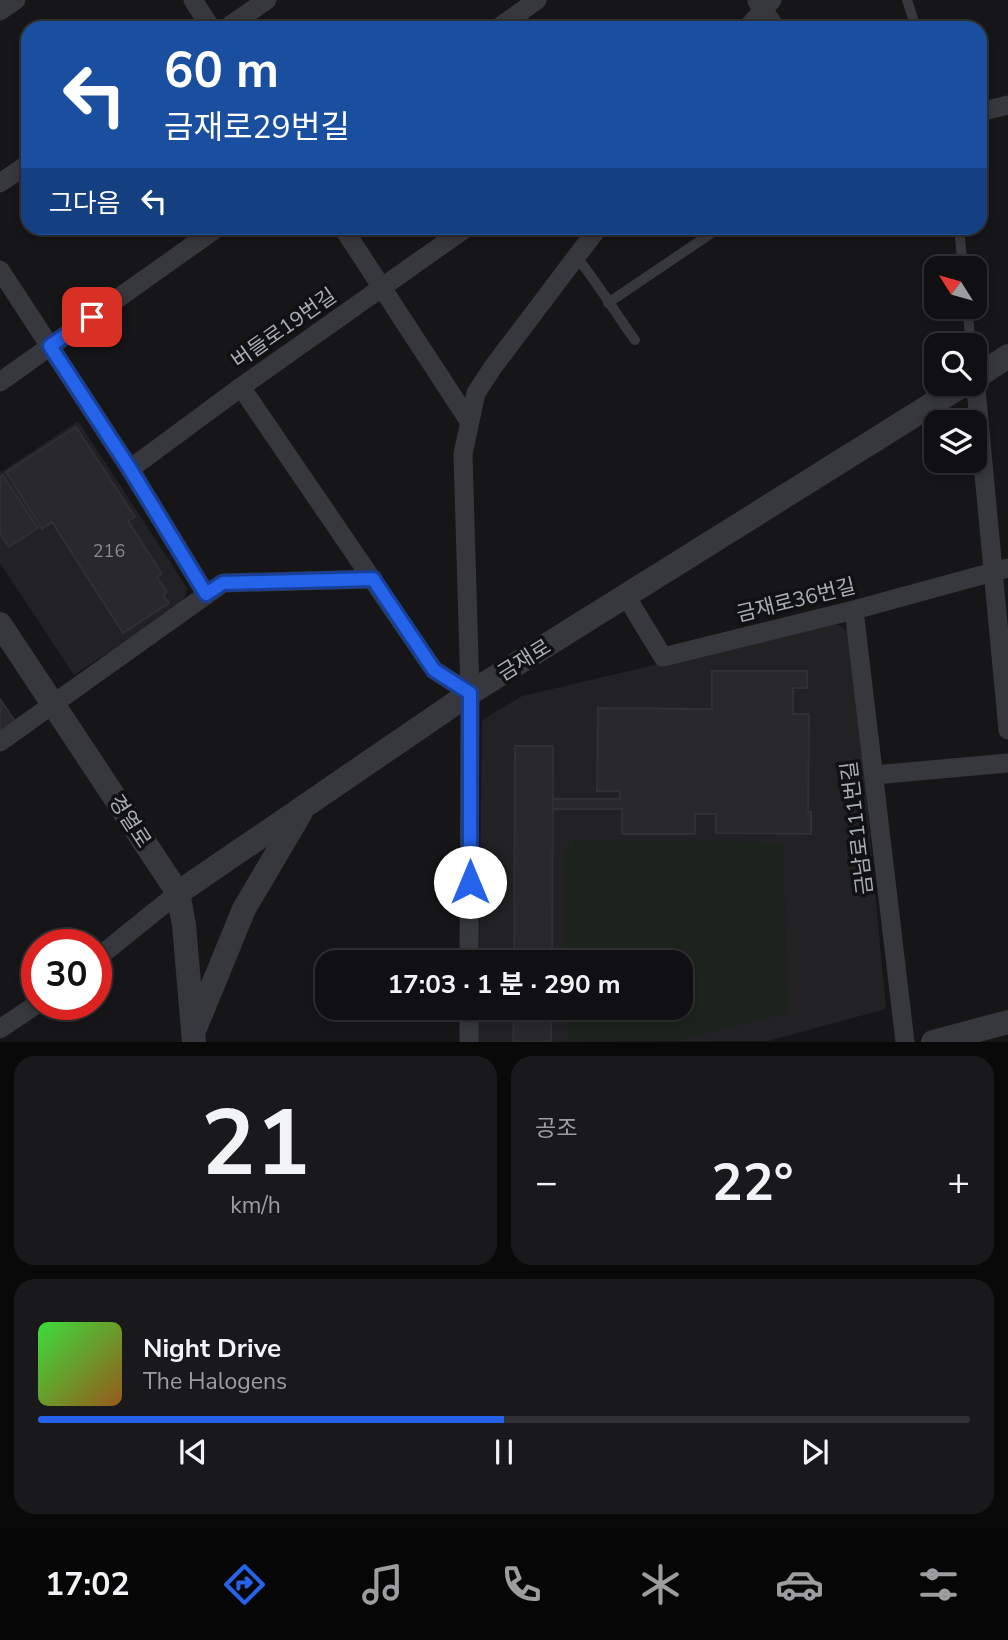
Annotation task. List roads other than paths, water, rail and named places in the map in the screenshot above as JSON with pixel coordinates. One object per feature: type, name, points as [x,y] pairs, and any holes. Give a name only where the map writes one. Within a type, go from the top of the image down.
[{"type":"street","points":[[0,11],[16,0]]},
{"type":"street","points":[[193,0],[206,21]]},
{"type":"street","points":[[236,21],[267,0]]},
{"type":"street","points":[[508,21],[537,0]]},
{"type":"street","points":[[752,21],[764,3]]},
{"type":"street","points":[[764,3],[773,21]]},
{"type":"street","points":[[987,110],[1008,104]]},
{"type":"street","points":[[0,183],[21,169]]},
{"type":"street","points":[[0,382],[207,235]]},
{"type":"street","points":[[347,235],[469,421]]},
{"type":"street","name":"버들로19번길","points":[[130,469],[456,235]]},
{"type":"street","points":[[469,950],[470,693],[463,454],[477,393],[493,367],[593,235]]},
{"type":"street","points":[[0,270],[130,469],[206,594]]},
{"type":"street","points":[[987,370],[1008,356]]},
{"type":"street","points":[[241,387],[434,670],[470,693]]},
{"type":"street","name":"금재로","points":[[112,946],[178,893],[470,693],[945,396]]},
{"type":"street","points":[[977,396],[1001,570],[1008,730]]},
{"type":"street","name":"금재로36번길","points":[[626,596],[663,657],[1001,570]]},
{"type":"street","points":[[0,742],[223,583],[373,579]]},
{"type":"street","name":"금남로111번길","points":[[854,610],[905,1041]]},
{"type":"street","name":"경열로","points":[[0,624],[178,893],[184,925],[194,1037]]},
{"type":"street","points":[[874,775],[1008,763]]},
{"type":"street","points":[[194,1037],[244,909],[306,806]]},
{"type":"street","points":[[0,1029],[21,1015]]},
{"type":"street","points":[[469,1020],[469,1041]]},
{"type":"street","points":[[933,1041],[1008,1022]]},
{"type":"lane","points":[[907,0],[914,21]]},
{"type":"lane","points":[[608,303],[709,235]]},
{"type":"lane","points":[[959,235],[962,256]]},
{"type":"lane","points":[[577,258],[594,278],[608,303],[635,340]]}]
